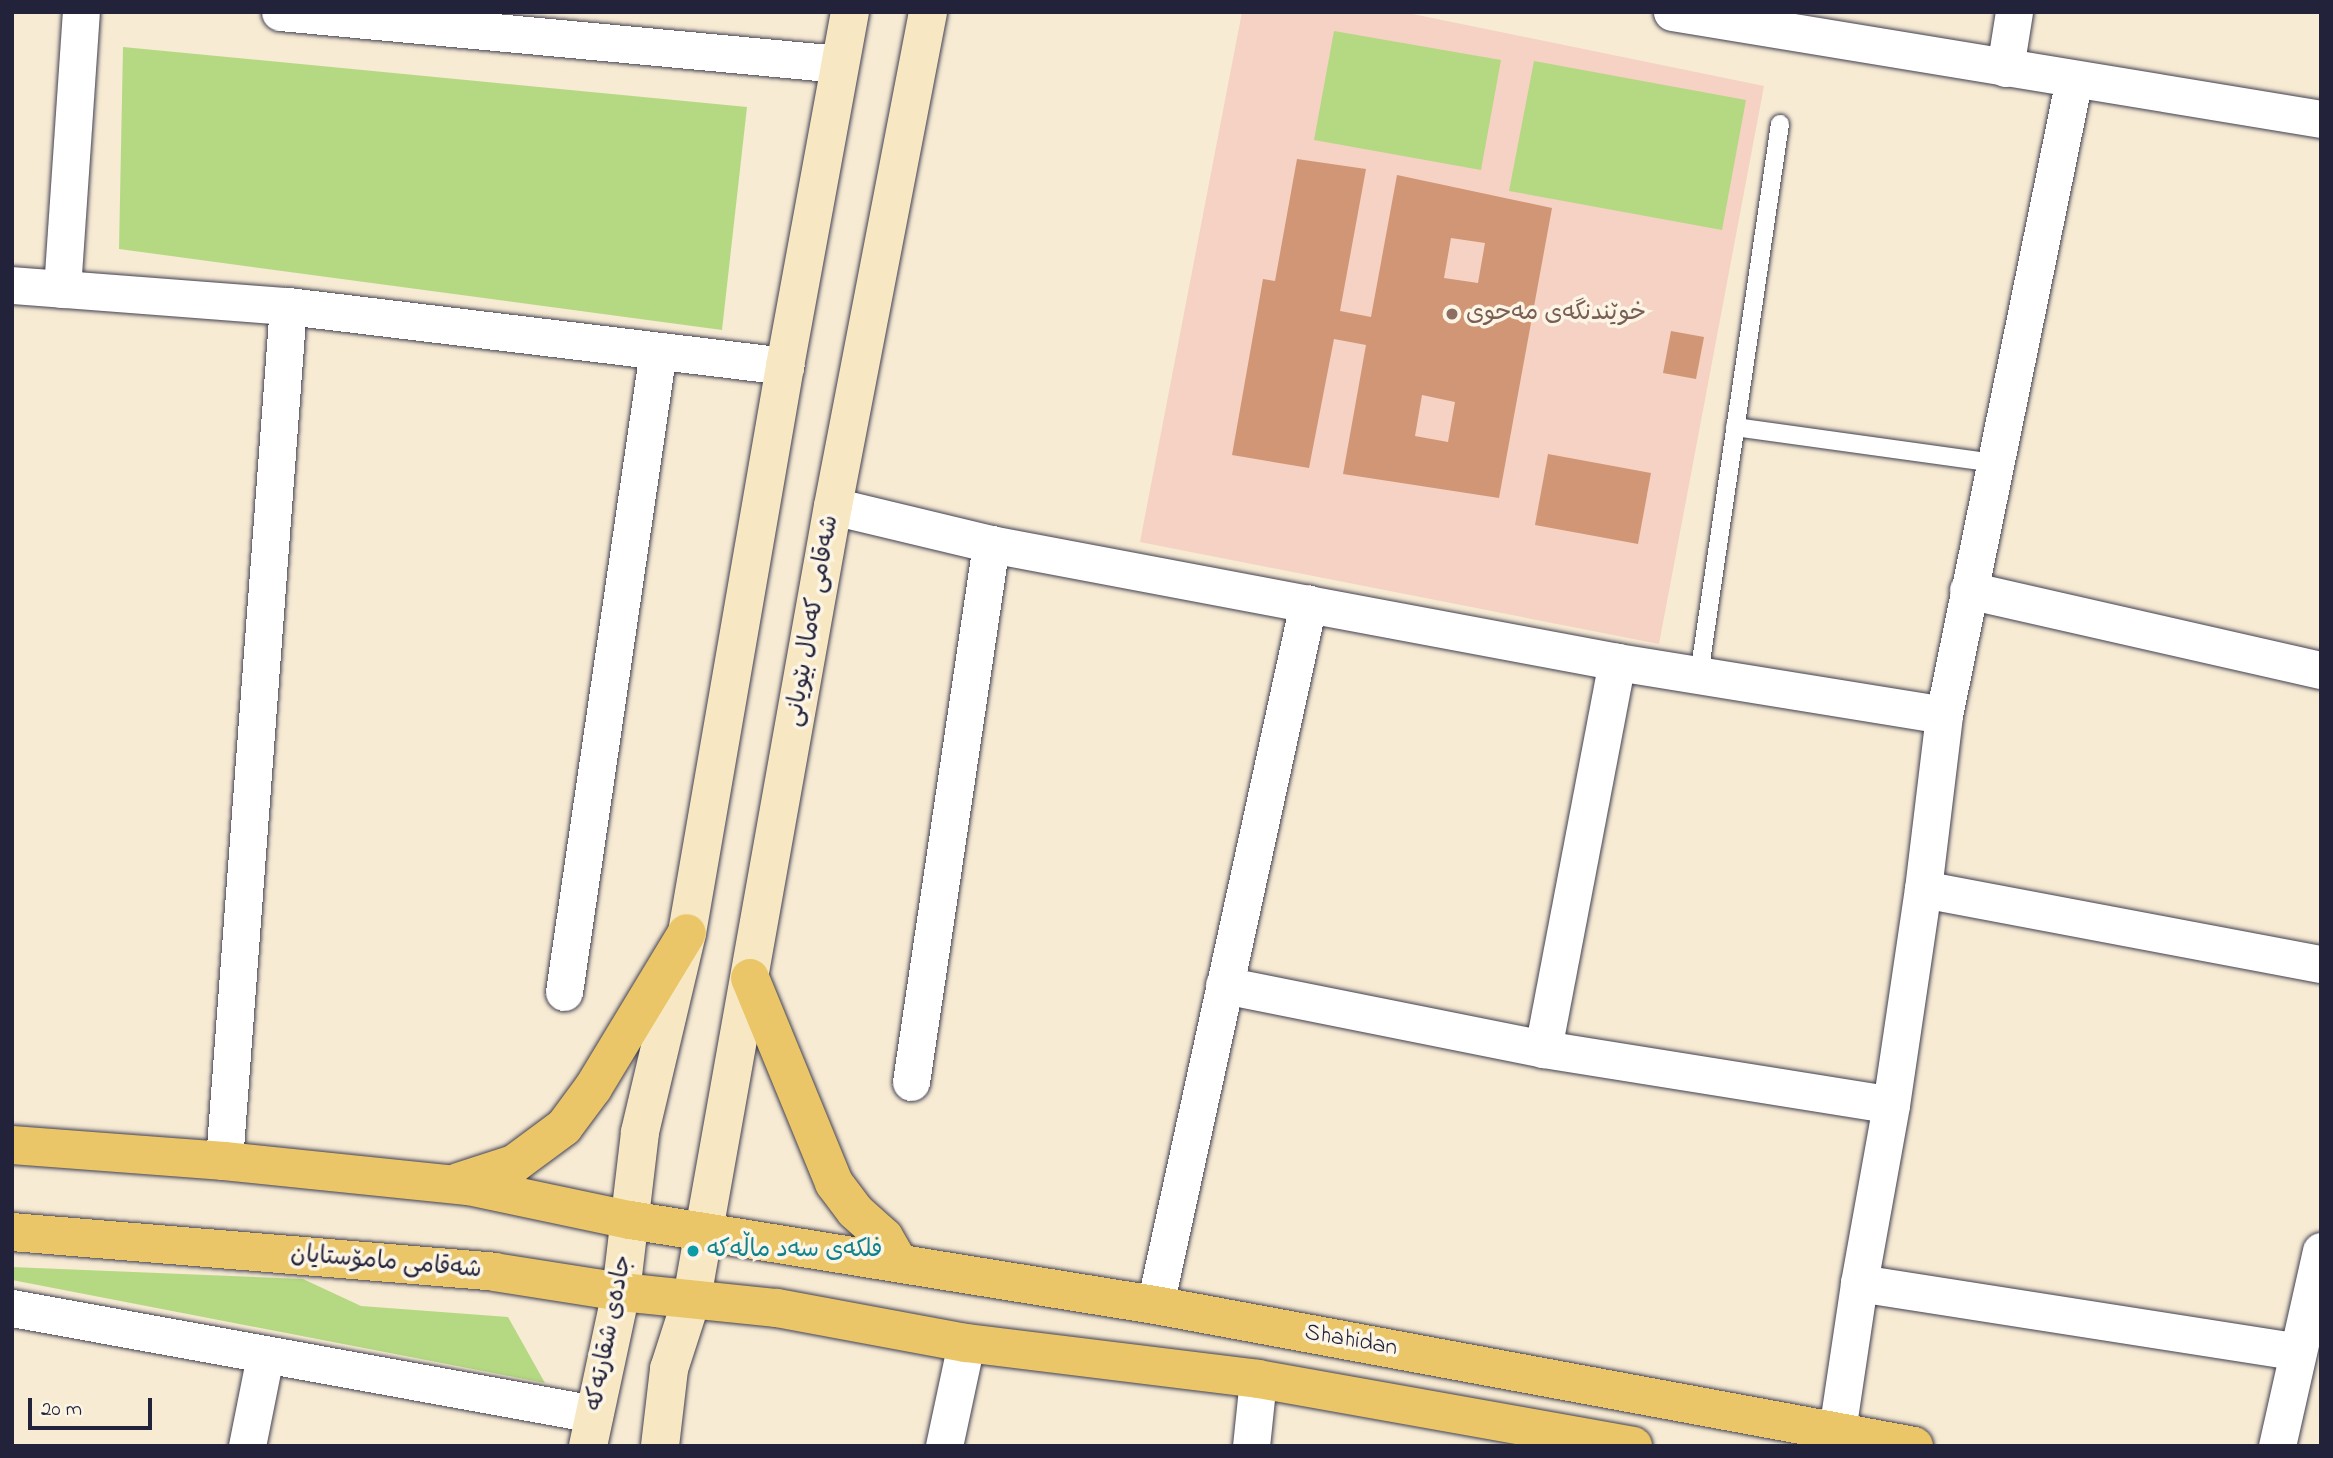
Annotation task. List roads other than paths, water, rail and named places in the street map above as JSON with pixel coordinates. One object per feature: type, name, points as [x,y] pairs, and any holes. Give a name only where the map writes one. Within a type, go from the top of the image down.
[{"type":"main road","points":[[12,1145],[224,1161],[452,1184],[630,1220],[640,1132],[687,933],[785,366],[850,12]]},
{"type":"main road","name":"شەقامی کەمال بێویانی","points":[[705,1231],[833,506],[928,12]]},
{"type":"main road","points":[[452,1184],[514,1164],[564,1127],[593,1088],[687,933]]},
{"type":"main road","points":[[750,978],[834,1184],[855,1211],[884,1237],[899,1263]]},
{"type":"main road","name":"Shahidan","points":[[630,1220],[1156,1305],[1914,1446]]},
{"type":"main road","name":"جادەی شقارتەکە","points":[[591,1430],[621,1292],[630,1220]]},
{"type":"main road","points":[[660,1446],[670,1369],[692,1298],[705,1231]]},
{"type":"main road","name":"شەقامی مامۆستایان","points":[[12,1232],[482,1271],[621,1292],[777,1308],[967,1343],[1258,1379],[1633,1446]]},
{"type":"street","points":[[62,289],[81,12]]},
{"type":"street","points":[[280,12],[841,64]]},
{"type":"street","points":[[1672,12],[2321,120]]},
{"type":"street","points":[[2005,68],[2014,12]]},
{"type":"street","points":[[1837,1431],[1859,1283],[1891,1105],[1923,889],[1944,715],[2074,79]]},
{"type":"street","points":[[12,285],[288,306],[785,366]]},
{"type":"street","points":[[224,1161],[288,306]]},
{"type":"street","points":[[565,992],[658,351]]},
{"type":"street","points":[[833,506],[991,544],[1308,604],[1617,662],[1944,715]]},
{"type":"street","points":[[911,1082],[991,544]]},
{"type":"street","points":[[1968,590],[2320,666]]},
{"type":"street","points":[[1156,1305],[1308,604]]},
{"type":"street","points":[[1543,1049],[1617,662]]},
{"type":"street","points":[[1923,889],[2321,964]]},
{"type":"street","points":[[1224,985],[1543,1049],[1891,1105]]},
{"type":"street","points":[[2277,1446],[2321,1251]]},
{"type":"street","points":[[1859,1283],[2298,1352]]},
{"type":"street","points":[[12,1308],[265,1356],[591,1430]]},
{"type":"street","points":[[944,1446],[967,1343]]},
{"type":"street","points":[[247,1446],[265,1356]]},
{"type":"street","points":[[1251,1446],[1258,1379]]},
{"type":"lane","points":[[1699,675],[1780,124]]},
{"type":"lane","points":[[1735,427],[1994,463]]},
{"type":"place","name":"خوێندنگەی مەحوی","points":[[1452,314]]},
{"type":"place","name":"فلکەی سەد ماڵەکە","points":[[693,1251]]}]
